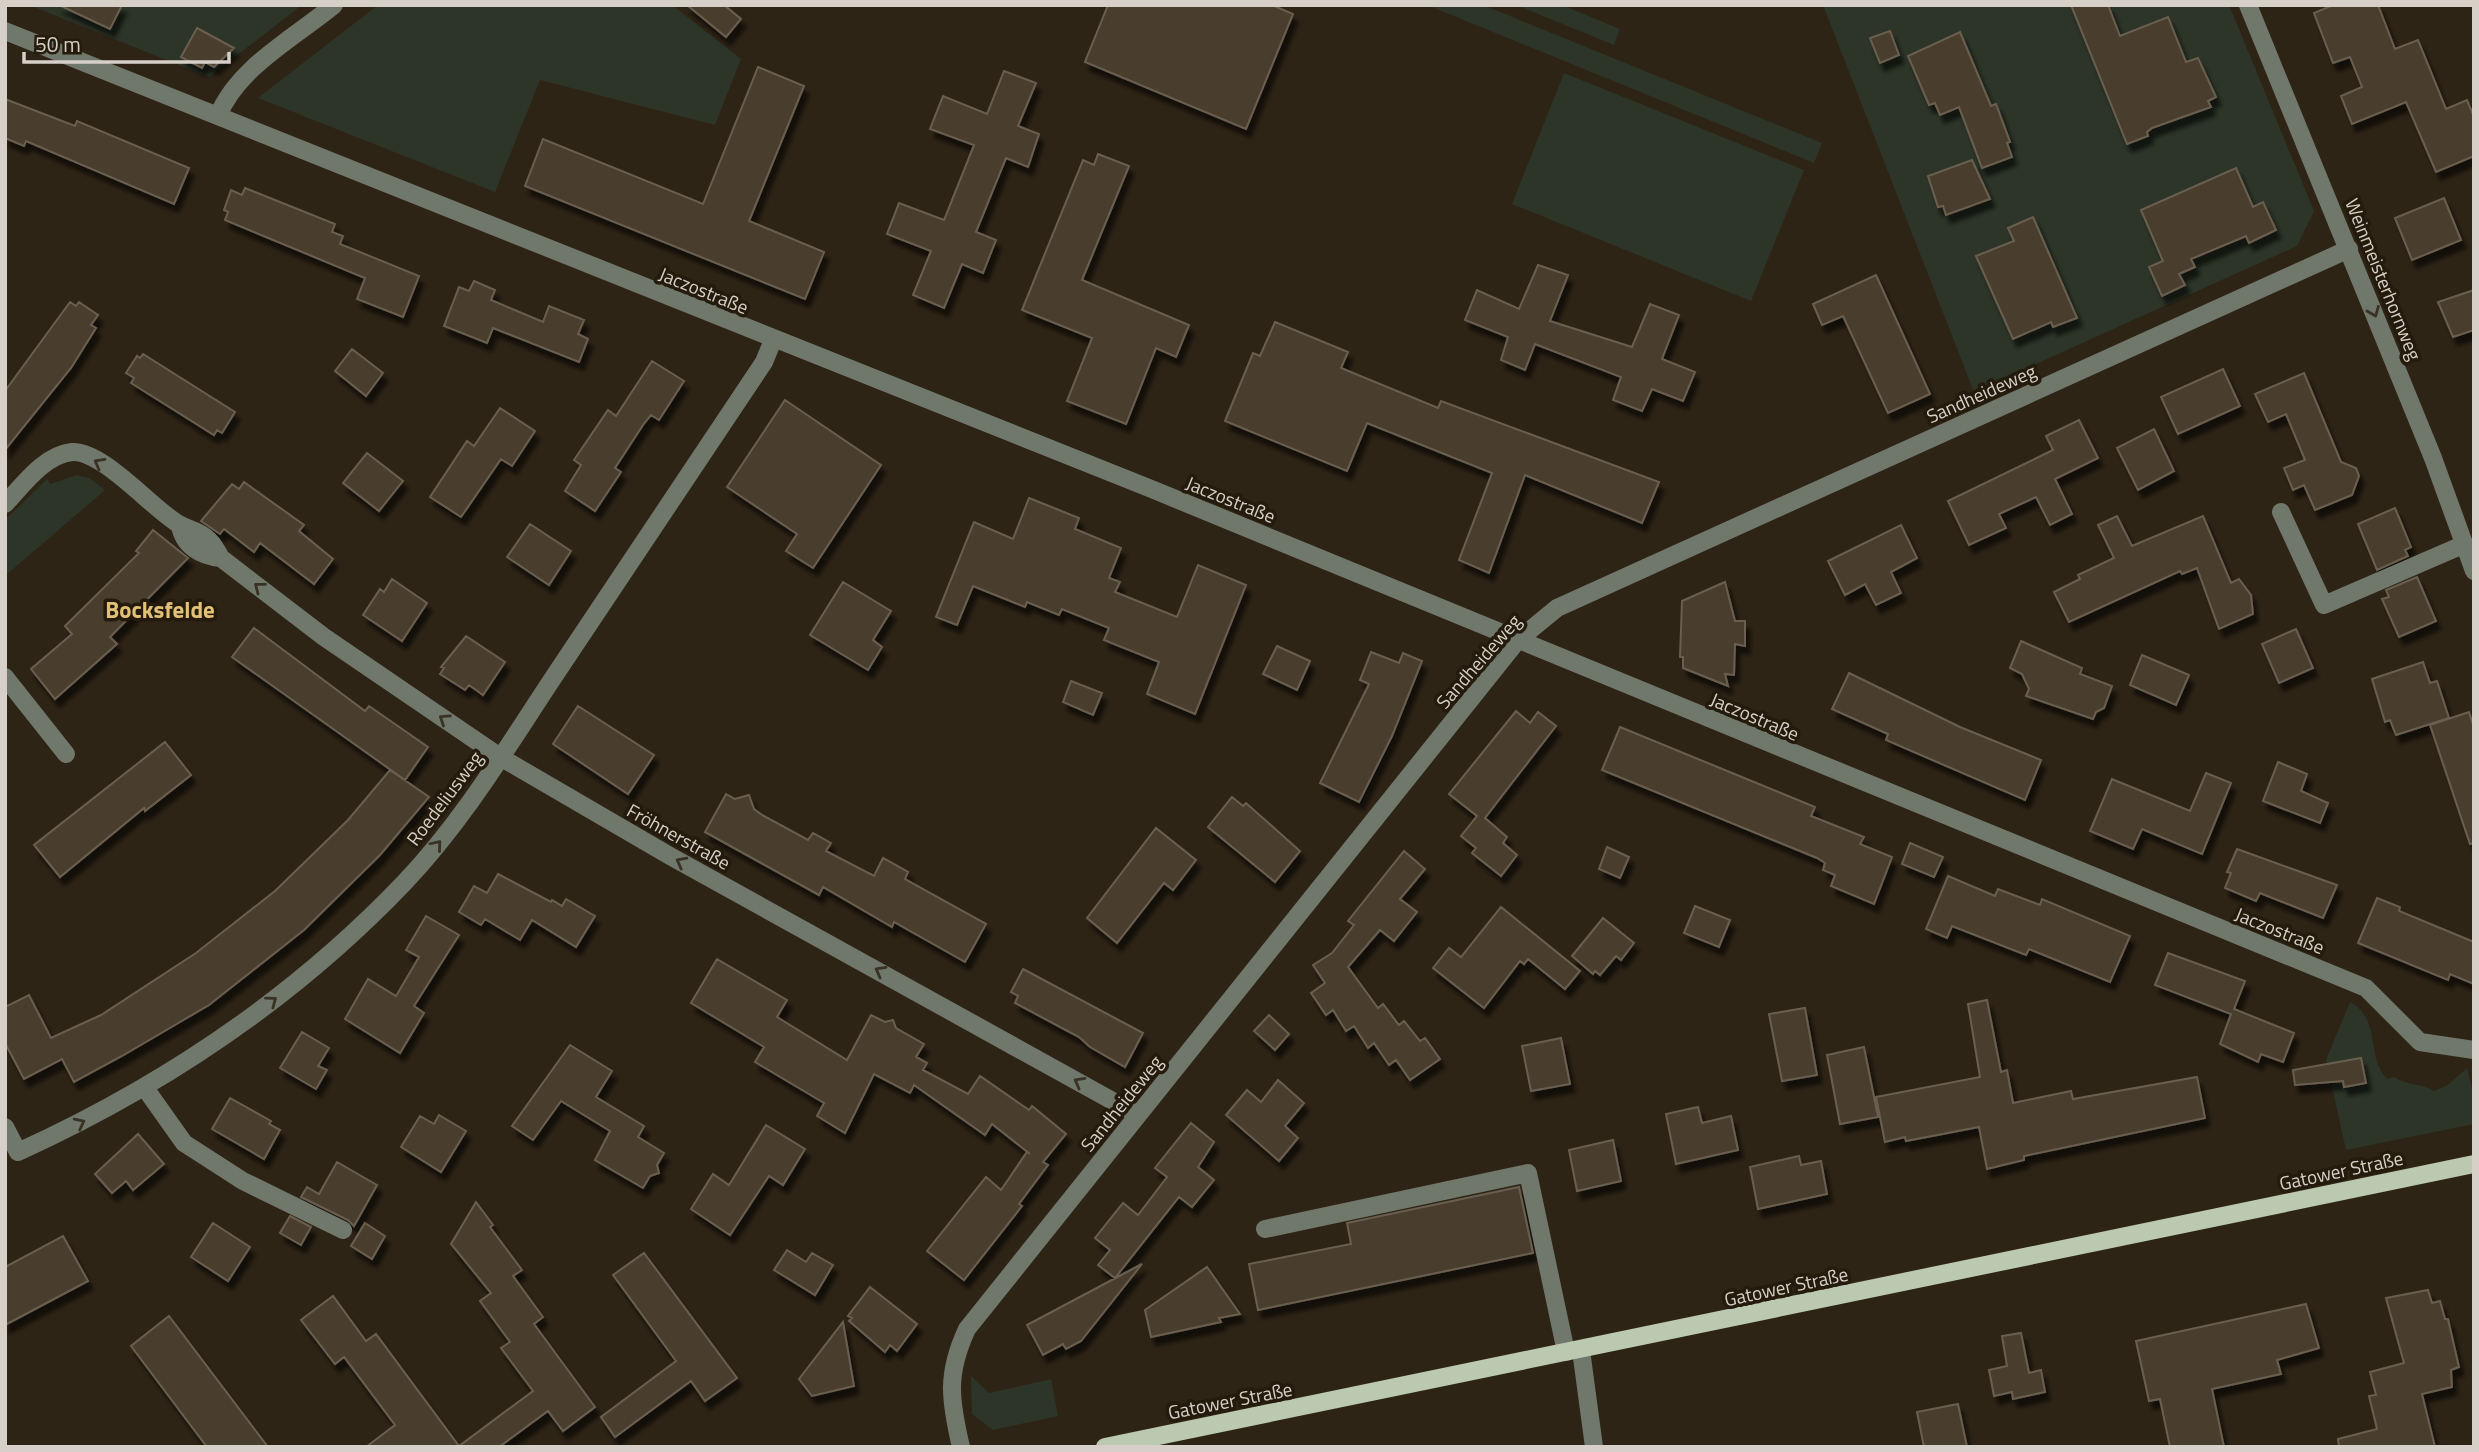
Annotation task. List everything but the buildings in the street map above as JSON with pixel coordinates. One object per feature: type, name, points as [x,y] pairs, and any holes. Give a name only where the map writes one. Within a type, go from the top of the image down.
[{"type":"main road","name":"Gatower Straße","points":[[1105,1447],[2474,1164]]},
{"type":"street","points":[[218,116],[227,93],[255,66],[334,5]]},
{"type":"street","name":"Weinmeisterhornweg","points":[[2248,5],[2349,249],[2474,571]]},
{"type":"street","name":"Jaczostraße","points":[[5,31],[1154,490],[2366,988],[2420,1042],[2474,1050]]},
{"type":"street","name":"Sandheideweg","points":[[961,1447],[950,1397],[952,1367],[967,1329],[1518,640],[1557,608],[2349,249]]},
{"type":"street","name":"Roedeliusweg","points":[[5,1127],[18,1152],[81,1123],[145,1088],[244,1023],[309,973],[359,928],[439,844],[473,800],[764,362],[773,340]]},
{"type":"street","name":"Fröhnerstraße","points":[[5,504],[39,469],[55,457],[74,452],[100,462],[180,525],[189,526],[203,535],[221,558],[324,637],[500,757],[670,856],[1138,1115]]},
{"type":"street","points":[[2281,512],[2324,605],[2465,544]]},
{"type":"street","points":[[5,677],[66,754]]},
{"type":"street","points":[[145,1088],[184,1143],[243,1181],[343,1230]]},
{"type":"street","points":[[1265,1229],[1528,1173],[1574,1351],[1594,1447]]},
{"type":"green space","points":[[29,5],[302,5],[209,77]]},
{"type":"green space","points":[[378,5],[672,5],[741,59],[715,125],[540,80],[495,192],[258,98]]},
{"type":"green space","points":[[1427,5],[1483,5],[1822,143],[1814,163]]},
{"type":"green space","points":[[1516,5],[1562,5],[1620,29],[1614,45]]},
{"type":"green space","points":[[1823,5],[2229,5],[2314,211],[2297,246],[1974,392]]},
{"type":"green space","points":[[1564,73],[1804,170],[1751,301],[1512,204]]},
{"type":"green space","points":[[77,475],[89,478],[105,490],[5,576],[5,520],[47,479],[50,484]]},
{"type":"green space","points":[[2350,1002],[2360,1009],[2366,1018],[2376,1059],[2387,1079],[2394,1077],[2434,1091],[2448,1085],[2467,1068],[2474,1097],[2474,1124],[2346,1150],[2326,1060]]},
{"type":"green space","points":[[971,1376],[989,1393],[1051,1379],[1058,1416],[993,1430],[972,1414]]},
{"type":"district","name":"Bocksfelde","points":[[160,609]]}]
